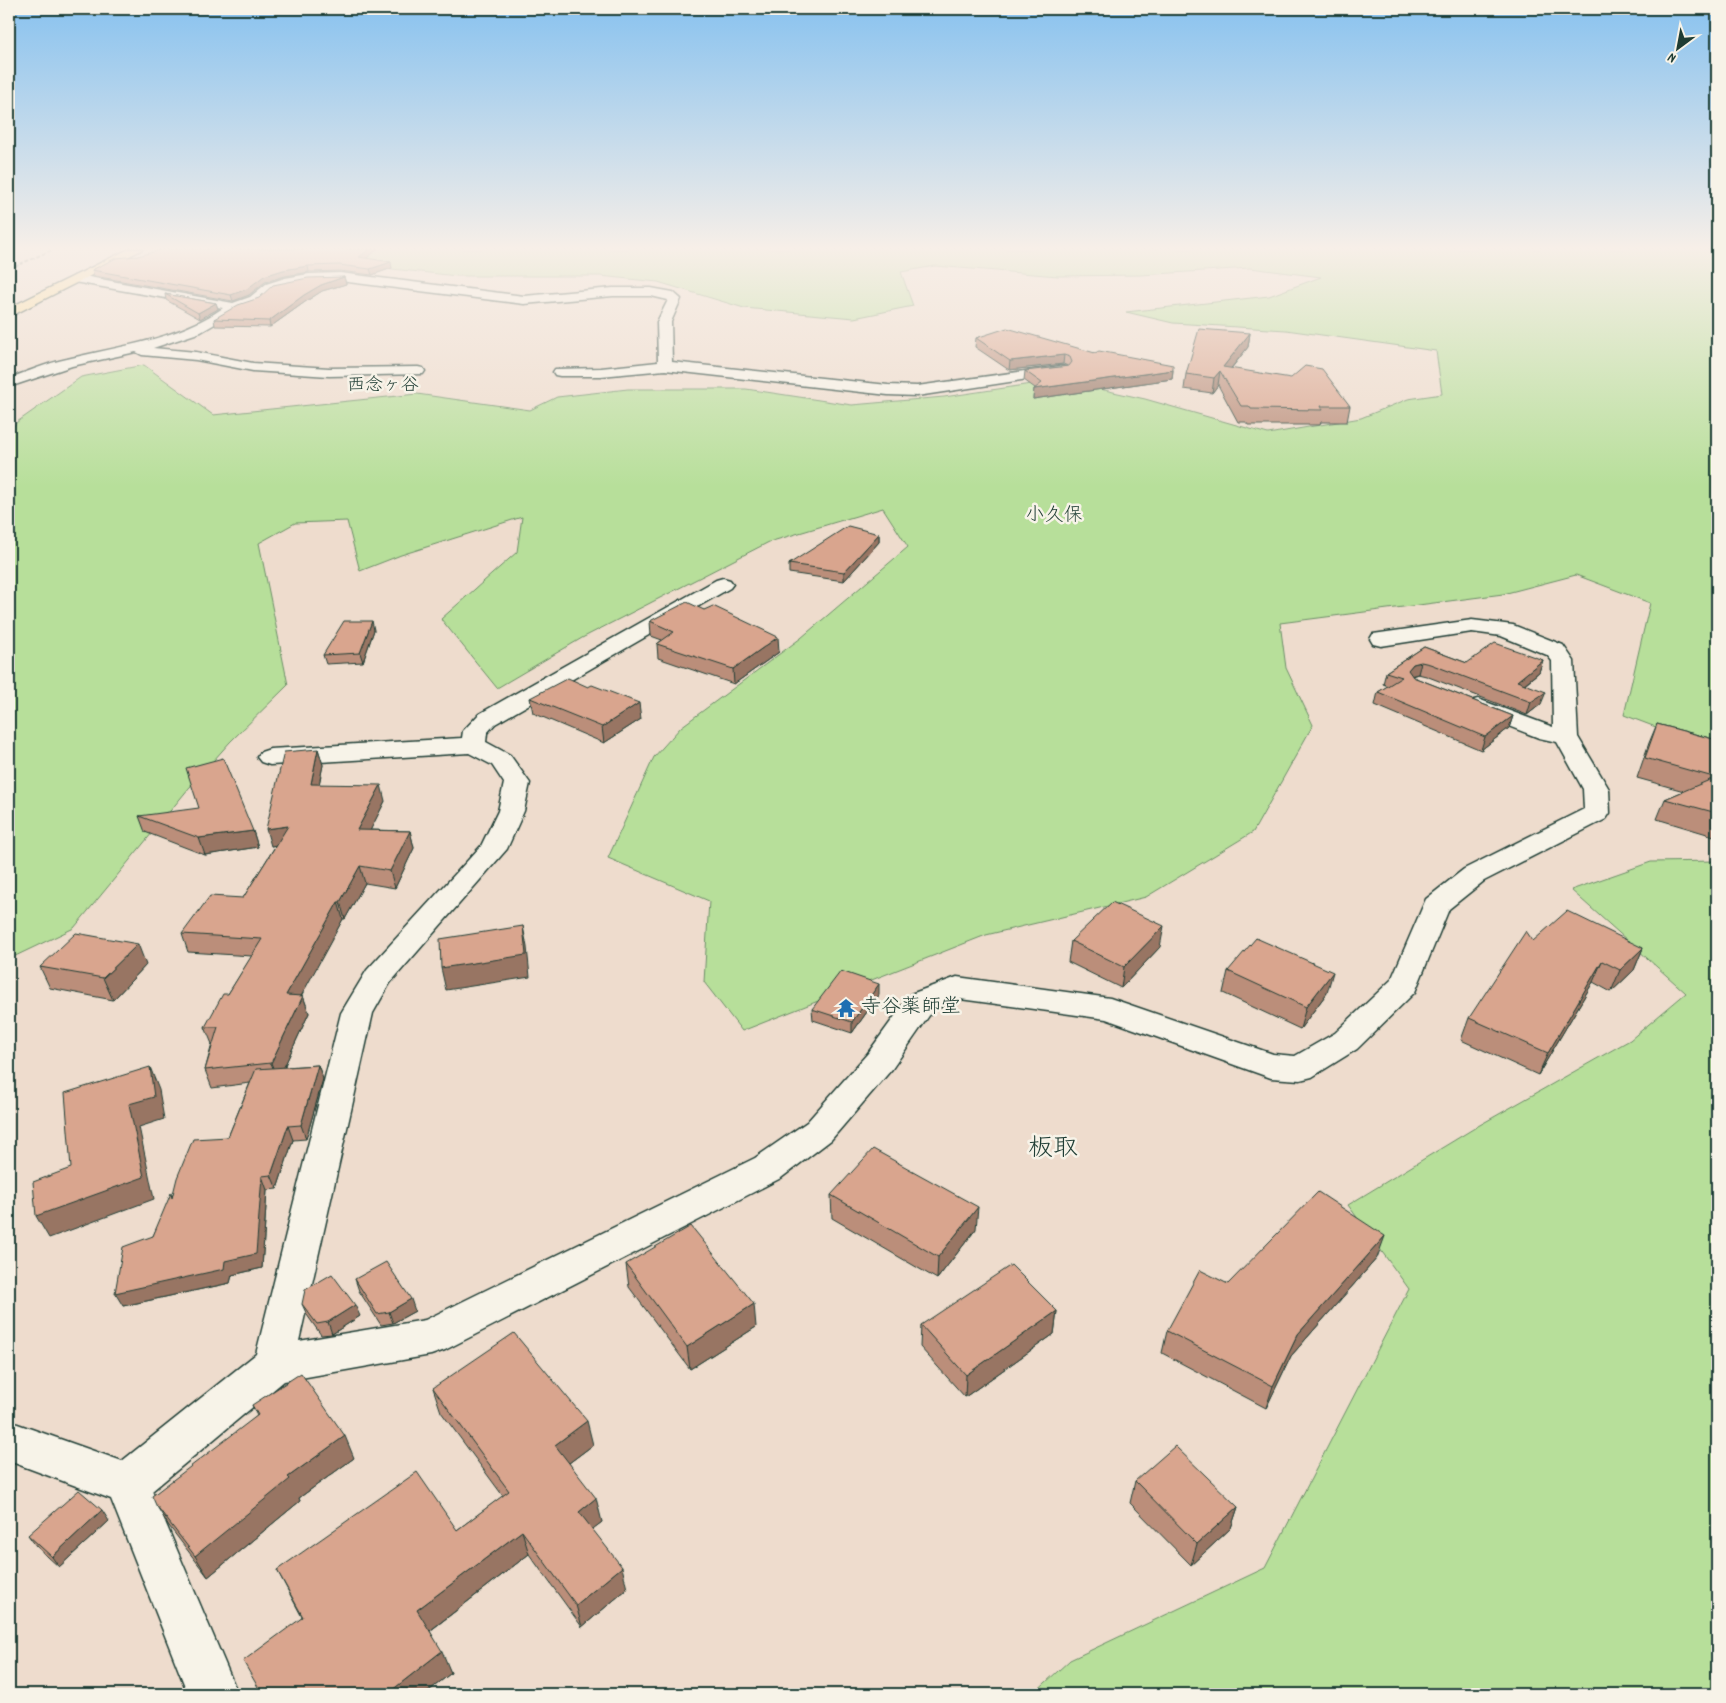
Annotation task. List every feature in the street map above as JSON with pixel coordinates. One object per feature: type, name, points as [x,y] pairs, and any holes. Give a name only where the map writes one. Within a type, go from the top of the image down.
[{"type":"street","points":[[9,383],[67,364],[168,339],[197,328]]},
{"type":"street","points":[[664,328],[665,366]]},
{"type":"street","points":[[126,350],[196,356],[253,367],[329,372],[418,371]]},
{"type":"street","points":[[560,372],[601,372],[665,366],[888,390],[917,391],[1063,370]]},
{"type":"street","points":[[473,745],[475,731],[487,719],[723,584]]},
{"type":"street","points":[[126,1484],[274,1364],[431,1337],[768,1168],[819,1131],[880,1061],[922,1002],[957,988],[1110,1009],[1271,1066],[1300,1068],[1346,1042],[1404,985],[1436,905],[1474,875],[1597,812],[1596,789],[1566,737],[1563,661],[1555,650],[1505,630],[1472,626],[1381,639]]},
{"type":"street","points":[[1455,697],[1548,733],[1566,737]]},
{"type":"street","points":[[270,757],[473,745],[501,760],[517,783],[511,811],[494,849],[378,977],[357,1013],[274,1364]]},
{"type":"street","points":[[9,1441],[126,1484],[213,1694]]},
{"type":"green space","points":[[1261,328],[1717,328],[1717,757],[1682,737],[1624,715],[1650,603],[1576,575],[1503,594],[1280,623],[1286,668],[1313,725],[1253,832],[1146,897],[986,935],[742,1031],[704,982],[709,901],[608,858],[654,757],[681,727],[801,638],[908,547],[883,508],[769,542],[582,638],[497,688],[441,619],[517,552],[522,517],[401,555],[360,571],[347,521],[295,523],[259,543],[288,685],[230,742],[189,788],[74,928],[9,959],[9,432],[17,422],[81,377],[144,365],[213,415],[417,394],[530,410],[557,397],[628,389],[746,389],[852,405],[944,397],[1059,380],[1145,399],[1268,434],[1361,418],[1408,399],[1442,394],[1436,351],[1286,330]]},
{"type":"green space","points":[[1717,861],[1717,1694],[1033,1694],[1070,1660],[1265,1568],[1409,1289],[1348,1205],[1478,1126],[1630,1040],[1686,993],[1571,890],[1651,862]]},
{"type":"building","points":[[1009,328],[1095,353],[1099,351],[1173,365],[1173,370],[1034,389],[1042,383],[1025,371],[1069,366],[1072,362],[1070,357],[1064,355],[1010,361],[976,338]]},
{"type":"building","points":[[1199,329],[1250,333],[1223,367],[1291,378],[1305,366],[1322,369],[1350,406],[1321,406],[1323,410],[1251,409],[1249,406],[1241,406],[1220,371],[1214,378],[1186,374]]},
{"type":"building","points":[[848,526],[879,534],[844,572],[789,564]]},
{"type":"building","points":[[687,602],[704,610],[713,606],[778,637],[733,669],[657,644],[674,632],[650,621]]},
{"type":"building","points":[[344,621],[372,621],[360,653],[323,655]]},
{"type":"building","points":[[1495,643],[1543,660],[1517,681],[1546,692],[1531,702],[1430,664],[1421,662],[1413,664],[1408,670],[1413,677],[1513,716],[1485,737],[1378,692],[1402,677],[1386,672],[1424,647],[1467,663]]},
{"type":"building","points":[[568,678],[588,687],[592,685],[639,703],[602,727],[530,698]]},
{"type":"building","points":[[1657,724],[1717,740],[1717,778],[1645,758]]},
{"type":"building","points":[[318,749],[311,784],[381,785],[357,830],[410,831],[390,871],[360,866],[340,902],[338,902],[286,995],[303,996],[271,1063],[205,1070],[218,1027],[205,1027],[223,994],[228,994],[262,939],[182,934],[210,896],[243,898],[288,826],[266,829],[284,752]]},
{"type":"building","points":[[223,758],[253,831],[199,838],[139,816],[199,808],[186,768]]},
{"type":"building","points":[[1712,779],[1717,781],[1717,813],[1665,799]]},
{"type":"building","points":[[1112,902],[1164,926],[1124,967],[1071,941]]},
{"type":"building","points":[[1567,911],[1643,948],[1620,970],[1602,961],[1548,1053],[1469,1018],[1526,931],[1533,941]]},
{"type":"building","points":[[523,926],[526,955],[441,968],[440,939]]},
{"type":"building","points":[[76,933],[138,944],[103,978],[40,967]]},
{"type":"building","points":[[1256,938],[1333,972],[1306,1007],[1228,971]]},
{"type":"building","name":"寺谷薬師堂","points":[[841,971],[879,984],[852,1022],[812,1009]]},
{"type":"building","points":[[318,1065],[301,1125],[288,1126],[271,1175],[262,1176],[256,1254],[225,1261],[224,1269],[115,1293],[123,1247],[153,1236],[171,1193],[172,1198],[177,1178],[193,1139],[228,1137],[256,1069]]},
{"type":"building","points":[[150,1067],[154,1097],[129,1104],[144,1177],[36,1216],[33,1182],[71,1168],[65,1093]]},
{"type":"building","points":[[873,1149],[978,1207],[938,1257],[831,1195]]},
{"type":"building","points":[[1318,1192],[1385,1236],[1298,1334],[1273,1386],[1167,1331],[1200,1270],[1228,1284]]},
{"type":"building","points":[[691,1226],[754,1304],[687,1347],[626,1264]]},
{"type":"building","points":[[386,1262],[411,1299],[389,1312],[377,1314],[355,1279]]},
{"type":"building","points":[[1011,1265],[1057,1311],[966,1375],[921,1325]]},
{"type":"building","points":[[332,1274],[355,1305],[328,1322],[317,1324],[302,1304],[305,1290]]},
{"type":"building","points":[[514,1333],[587,1421],[555,1445],[596,1498],[579,1512],[622,1567],[576,1605],[522,1531],[417,1610],[442,1651],[387,1694],[262,1694],[243,1661],[303,1617],[277,1570],[417,1472],[457,1530],[509,1491],[433,1388]]},
{"type":"building","points":[[301,1373],[345,1436],[288,1477],[290,1479],[195,1556],[156,1505],[152,1496],[258,1415],[252,1405]]},
{"type":"building","points":[[1175,1446],[1238,1507],[1197,1544],[1135,1481]]},
{"type":"building","points":[[79,1490],[102,1510],[52,1557],[28,1535]]},
{"type":"place","name":"寺谷薬師堂","points":[[846,1008]]},
{"type":"district","name":"西念ヶ谷","points":[[383,386]]},
{"type":"district","name":"小久保","points":[[1054,516]]},
{"type":"district","name":"板取","points":[[1053,1150]]}]
